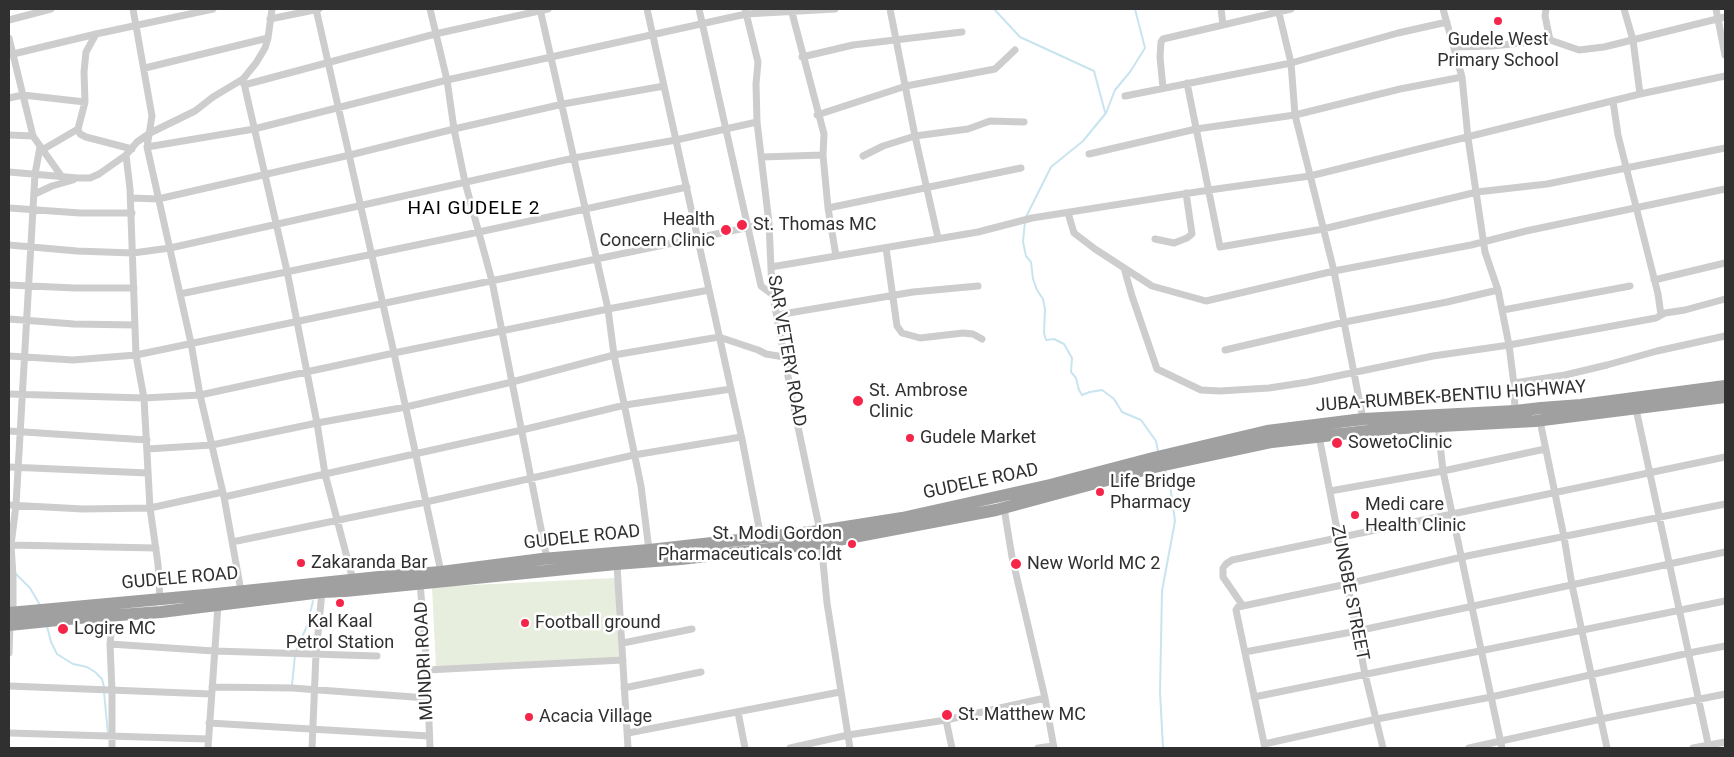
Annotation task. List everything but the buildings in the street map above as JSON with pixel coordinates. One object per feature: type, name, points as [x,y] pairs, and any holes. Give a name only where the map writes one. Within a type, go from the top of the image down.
[{"type":"highway","name":"JUBA-RUMBEK-BENTIU HIGHWAY","points":[[1182,456],[1267,431],[1363,419],[1514,411],[1632,400],[1725,386]]},
{"type":"highway","name":"JUBA-RUMBEK-BENTIU HIGHWAY","points":[[1182,456],[1320,436],[1385,429],[1540,421],[1725,397]]},
{"type":"highway","points":[[1154,462],[1182,456]]},
{"type":"highway","name":"GUDELE ROAD","points":[[10,619],[160,605],[218,605],[420,579],[441,572],[547,559],[761,538],[821,537],[1154,462]]},
{"type":"highway","name":"GUDELE ROAD","points":[[10,619],[113,615],[242,591],[353,580],[420,579],[618,565],[821,537],[1004,508],[1065,492],[1154,462]]},
{"type":"street","points":[[9,20],[51,9]]},
{"type":"street","points":[[132,9],[145,68],[152,116],[147,148],[191,343],[200,395],[223,494],[242,591]]},
{"type":"street","points":[[10,54],[213,9]]},
{"type":"street","points":[[272,9],[268,38],[256,63],[243,82],[287,271],[317,423],[325,474],[353,580]]},
{"type":"street","points":[[270,19],[317,9],[406,406],[441,572]]},
{"type":"street","points":[[430,9],[447,80],[454,129],[465,182],[492,281],[547,559]]},
{"type":"street","points":[[9,172],[90,178],[126,156],[137,142],[195,111],[213,97],[243,82],[543,9],[608,309],[614,355],[641,486],[649,550]]},
{"type":"street","points":[[647,9],[742,437],[761,538]]},
{"type":"street","points":[[699,9],[761,286],[773,295]]},
{"type":"street","points":[[147,148],[254,128],[447,80],[702,24],[746,11],[835,9]]},
{"type":"street","points":[[890,9],[915,136],[938,238]]},
{"type":"street","points":[[1221,9],[1224,25]]},
{"type":"street","points":[[1163,88],[1160,57],[1161,42],[1163,40],[1279,10],[1291,9]]},
{"type":"street","points":[[1443,9],[1462,77],[1468,138],[1486,252],[1498,290],[1509,345],[1514,383],[1514,411]]},
{"type":"street","points":[[1546,9],[1545,16],[1550,40]]},
{"type":"street","points":[[1624,9],[1633,40],[1640,94]]},
{"type":"street","points":[[1716,9],[1722,17],[1725,55]]},
{"type":"street","points":[[1279,10],[1291,62],[1294,115],[1334,271],[1363,419]]},
{"type":"street","name":"SAR VETERY ROAD","points":[[746,11],[758,62],[756,84],[757,122],[769,223],[773,295],[821,537],[827,603],[850,748]]},
{"type":"street","points":[[792,11],[817,115],[824,134],[823,155],[828,208],[836,256]]},
{"type":"street","points":[[1454,47],[1492,46],[1550,40],[1579,50],[1604,47],[1722,17]]},
{"type":"street","points":[[1125,96],[1291,62],[1398,33],[1447,22]]},
{"type":"street","points":[[802,56],[853,45],[962,32]]},
{"type":"street","points":[[96,34],[86,52],[84,72],[85,102],[78,129],[80,134],[86,137],[132,149]]},
{"type":"street","points":[[9,38],[10,54],[33,136],[62,177]]},
{"type":"street","points":[[145,68],[268,38]]},
{"type":"street","points":[[817,115],[906,86],[995,69],[1015,50]]},
{"type":"street","points":[[771,267],[978,232],[1025,220],[1186,193],[1310,176],[1640,94],[1725,76]]},
{"type":"street","points":[[1089,154],[1196,130],[1294,115],[1400,89],[1462,77]]},
{"type":"street","points":[[1187,82],[1220,247],[1322,229],[1476,192],[1547,184],[1725,148]]},
{"type":"street","points":[[131,198],[158,199],[563,104],[664,86]]},
{"type":"street","points":[[9,98],[23,95],[85,102]]},
{"type":"street","points":[[1613,101],[1618,136],[1658,294],[1661,315]]},
{"type":"street","points":[[9,245],[77,251],[133,253],[170,248],[574,158],[676,140],[757,122]]},
{"type":"street","points":[[863,156],[883,146],[915,136],[968,129],[982,122],[1024,122]]},
{"type":"street","points":[[9,653],[10,545],[26,357],[26,320],[35,174],[41,149],[78,129]]},
{"type":"street","points":[[9,135],[33,136]]},
{"type":"street","points":[[762,157],[823,155]]},
{"type":"street","points":[[126,156],[132,213],[136,355],[144,398],[150,508],[158,564],[160,605]]},
{"type":"street","points":[[9,166],[21,173]]},
{"type":"street","points":[[828,208],[948,184],[999,171],[1021,168]]},
{"type":"street","points":[[35,194],[78,178]]},
{"type":"street","points":[[180,294],[687,187]]},
{"type":"street","points":[[1068,213],[1074,233],[1152,286],[1206,301],[1334,271],[1472,245],[1636,207],[1725,189]]},
{"type":"street","points":[[1155,239],[1174,243],[1192,234],[1186,193]]},
{"type":"street","points":[[9,208],[80,213],[132,213]]},
{"type":"street","points":[[9,356],[73,360],[136,355],[769,223]]},
{"type":"street","points":[[886,248],[897,326],[902,333],[920,338],[963,333],[973,334],[982,338]]},
{"type":"street","points":[[1654,280],[1725,263]]},
{"type":"street","points":[[1124,268],[1156,369],[1201,390],[1220,391],[1269,388],[1473,349],[1509,345],[1656,318],[1661,315],[1725,299]]},
{"type":"street","points":[[9,284],[134,288]]},
{"type":"street","points":[[777,315],[919,291],[978,286]]},
{"type":"street","points":[[1502,310],[1630,286]]},
{"type":"street","points":[[9,394],[144,398],[200,395],[608,309],[709,290]]},
{"type":"street","points":[[1225,350],[1345,322],[1498,290]]},
{"type":"street","points":[[9,319],[74,324],[135,325]]},
{"type":"street","points":[[1514,383],[1608,366],[1657,351],[1725,336]]},
{"type":"street","points":[[147,449],[212,445],[406,406],[512,382],[614,355],[719,337],[766,354],[784,357]]},
{"type":"street","points":[[13,505],[83,509],[150,508],[325,474],[625,405],[731,389]]},
{"type":"street","points":[[1636,409],[1661,517],[1708,747]]},
{"type":"street","points":[[1540,421],[1572,585],[1607,748]]},
{"type":"street","points":[[1438,426],[1443,471],[1501,745]]},
{"type":"street","points":[[9,431],[147,440]]},
{"type":"street","name":"ZUNGBE STREET","points":[[1320,436],[1365,674],[1384,748]]},
{"type":"street","points":[[232,542],[426,502],[634,455],[742,437]]},
{"type":"street","points":[[1330,491],[1443,471],[1545,448]]},
{"type":"street","points":[[1243,606],[1223,577],[1222,571],[1226,564],[1244,556],[1725,457]]},
{"type":"street","points":[[9,467],[148,473]]},
{"type":"street","points":[[1725,504],[1462,557],[1238,607],[1236,610],[1264,746],[1377,719],[1492,698],[1725,646]]},
{"type":"street","points":[[1004,508],[1020,594],[1045,698],[1054,747],[1038,748]]},
{"type":"street","points":[[10,545],[156,548]]},
{"type":"street","points":[[1245,652],[1357,631],[1725,552]]},
{"type":"street","points":[[618,565],[628,748]]},
{"type":"street","name":"MUNDRI ROAD","points":[[420,579],[427,670],[430,748]]},
{"type":"street","points":[[312,748],[316,690],[316,654],[322,592]]},
{"type":"street","points":[[1254,697],[1725,601]]},
{"type":"street","points":[[208,748],[218,605]]},
{"type":"street","points":[[112,748],[110,644],[113,615]]},
{"type":"street","points":[[622,643],[692,630]]},
{"type":"street","points":[[110,644],[377,656]]},
{"type":"street","points":[[427,670],[623,660]]},
{"type":"street","points":[[624,688],[700,672]]},
{"type":"street","points":[[9,686],[112,691],[212,691],[292,688],[427,698]]},
{"type":"street","points":[[628,734],[840,692]]},
{"type":"street","points":[[1469,748],[1501,745],[1601,719],[1725,694]]},
{"type":"street","points":[[790,748],[848,735],[946,720],[1045,698]]},
{"type":"street","points":[[738,712],[745,748]]},
{"type":"street","points":[[946,720],[952,748]]},
{"type":"street","points":[[209,723],[429,736]]},
{"type":"street","points":[[9,733],[208,739]]},
{"type":"street","points":[[1693,748],[1708,747],[1725,742]]},
{"type":"green space","name":"Football ground","points":[[615,578],[619,658],[436,668],[432,587]]},
{"type":"waterway","points":[[994,9],[1020,37],[1094,71],[1105,112]]},
{"type":"waterway","points":[[1026,217],[1051,167],[1083,141],[1106,113],[1115,90],[1130,72],[1145,48],[1135,9]]},
{"type":"waterway","points":[[1025,221],[1023,242],[1026,256],[1031,262],[1033,279],[1043,299],[1046,340],[1054,339],[1064,344],[1072,358],[1071,372],[1076,378],[1082,395],[1102,390],[1114,399],[1122,412],[1141,420],[1156,441],[1158,451]]},
{"type":"waterway","points":[[1163,748],[1160,692],[1162,591],[1175,521],[1170,485],[1165,470]]},
{"type":"waterway","points":[[16,574],[30,588],[40,605]]},
{"type":"waterway","points":[[296,651],[307,626],[313,601]]},
{"type":"waterway","points":[[47,626],[51,642],[57,654],[73,664],[87,667],[95,672],[102,679],[104,687]]},
{"type":"waterway","points":[[292,685],[295,655]]},
{"type":"waterway","points":[[104,692],[108,734]]},
{"type":"place","name":"Gudele West Primary School","points":[[1498,21]]},
{"type":"place","name":"St. Thomas MC","points":[[742,225]]},
{"type":"place","name":"Health Concern Clinic","points":[[726,230]]},
{"type":"place","name":"St. Ambrose Clinic","points":[[858,401]]},
{"type":"place","name":"Gudele Market","points":[[910,438]]},
{"type":"place","name":"SowetoClinic","points":[[1337,443]]},
{"type":"place","name":"Life Bridge Pharmacy","points":[[1100,492]]},
{"type":"place","name":"Medi care Health Clinic","points":[[1355,515]]},
{"type":"place","name":"St. Modi Gordon Pharmaceuticals co.ldt","points":[[852,544]]},
{"type":"place","name":"Zakaranda Bar","points":[[301,563]]},
{"type":"place","name":"New World MC 2","points":[[1016,564]]},
{"type":"place","name":"Kal Kaal Petrol Station","points":[[340,603]]},
{"type":"place","name":"Football ground","points":[[525,623]]},
{"type":"place","name":"Logire MC","points":[[63,629]]},
{"type":"place","name":"St. Matthew MC","points":[[947,715]]},
{"type":"place","name":"Acacia Village","points":[[529,717]]},
{"type":"district","name":"HAI GUDELE 2","points":[[474,209]]}]
